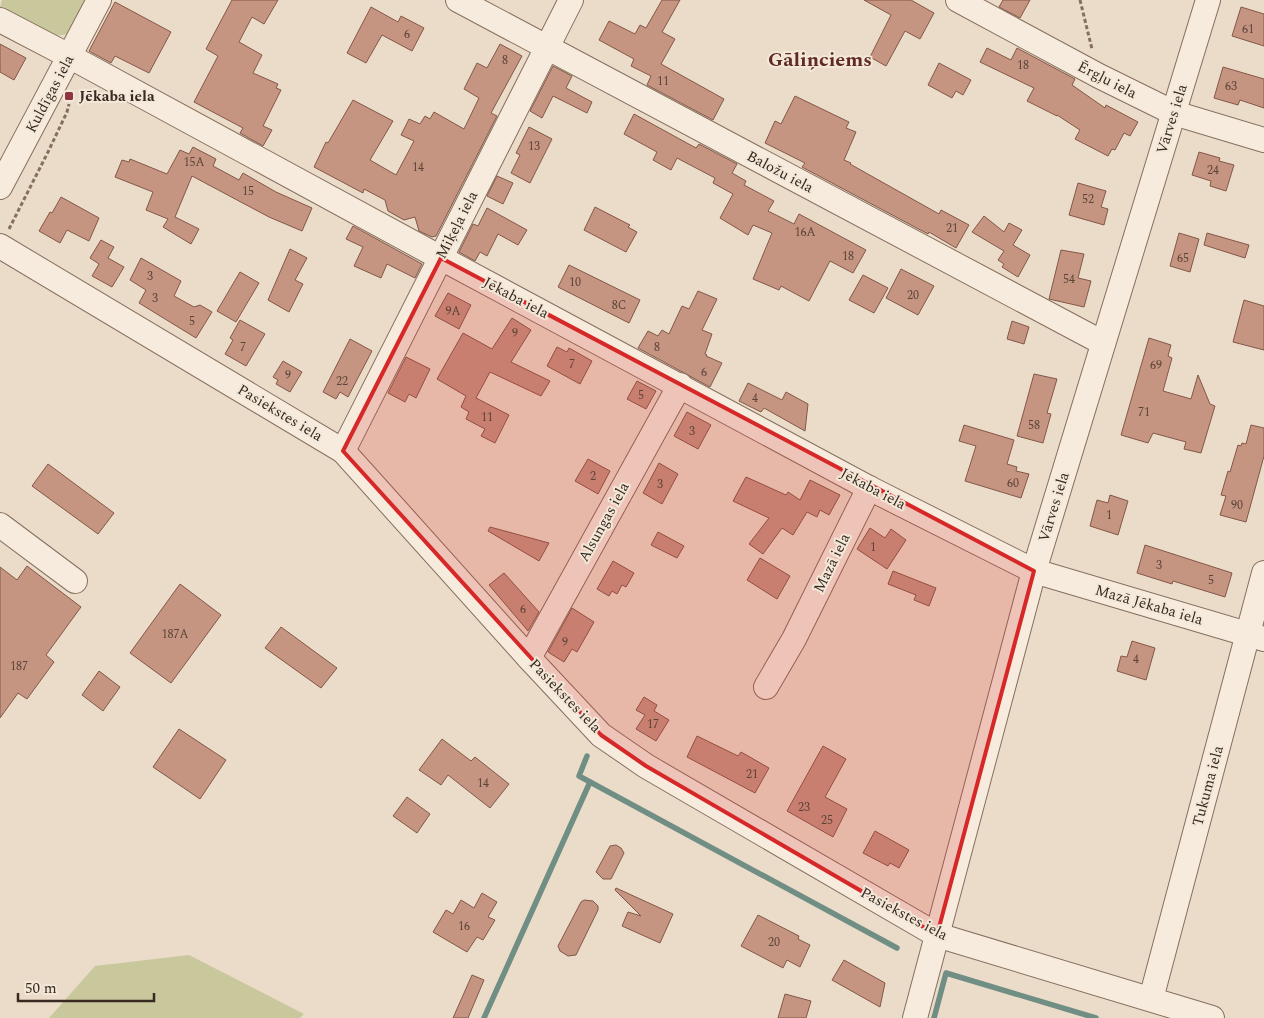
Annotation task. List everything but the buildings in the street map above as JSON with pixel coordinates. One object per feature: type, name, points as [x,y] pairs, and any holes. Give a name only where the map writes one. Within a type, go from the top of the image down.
[{"type":"street","name":"Kuldīgas iela","points":[[0,187],[99,0]]},
{"type":"street","name":"Baložu iela","points":[[458,0],[1103,343]]},
{"type":"street","name":"Miķeļa iela","points":[[343,451],[571,0]]},
{"type":"street","name":"Ērgļu iela","points":[[958,0],[1099,76],[1174,113],[1264,140]]},
{"type":"street","name":"Vārves iela","points":[[915,1018],[1034,571],[1208,0]]},
{"type":"street","name":"Jēkaba iela","points":[[0,20],[869,488],[1034,571]]},
{"type":"street","name":"Pasiekstes iela","points":[[0,246],[343,451],[529,658],[601,735],[646,766],[937,935],[1212,1018]]},
{"type":"street","name":"Alsungas iela","points":[[529,658],[680,385]]},
{"type":"street","name":"Mazā iela","points":[[766,686],[794,639],[869,488]]},
{"type":"street","points":[[0,525],[75,581]]},
{"type":"street","name":"Mazā Jēkaba iela","points":[[1034,571],[1256,637]]},
{"type":"street","name":"Tukuma iela","points":[[1151,999],[1256,637],[1264,573]]},
{"type":"path","points":[[1080,0],[1099,76]]},
{"type":"path","points":[[0,246],[48,152],[67,112],[69,103]]},
{"type":"highlighted area","points":[[441,258],[1034,571],[937,935],[646,766],[601,735],[343,451]]},
{"type":"green space","points":[[2,0],[88,0],[74,28],[67,33],[59,35],[39,32],[3,14],[0,7]]},
{"type":"green space","points":[[189,955],[304,1014],[300,1018],[49,1018],[95,966]]},
{"type":"waterway","points":[[587,756],[579,776],[897,948]]},
{"type":"waterway","points":[[484,1018],[590,782]]},
{"type":"waterway","points":[[934,1018],[946,973],[1096,1018]]},
{"type":"place","name":"Jēkaba iela","points":[[69,96]]},
{"type":"district","name":"Gāliņciems","points":[[820,60]]}]
